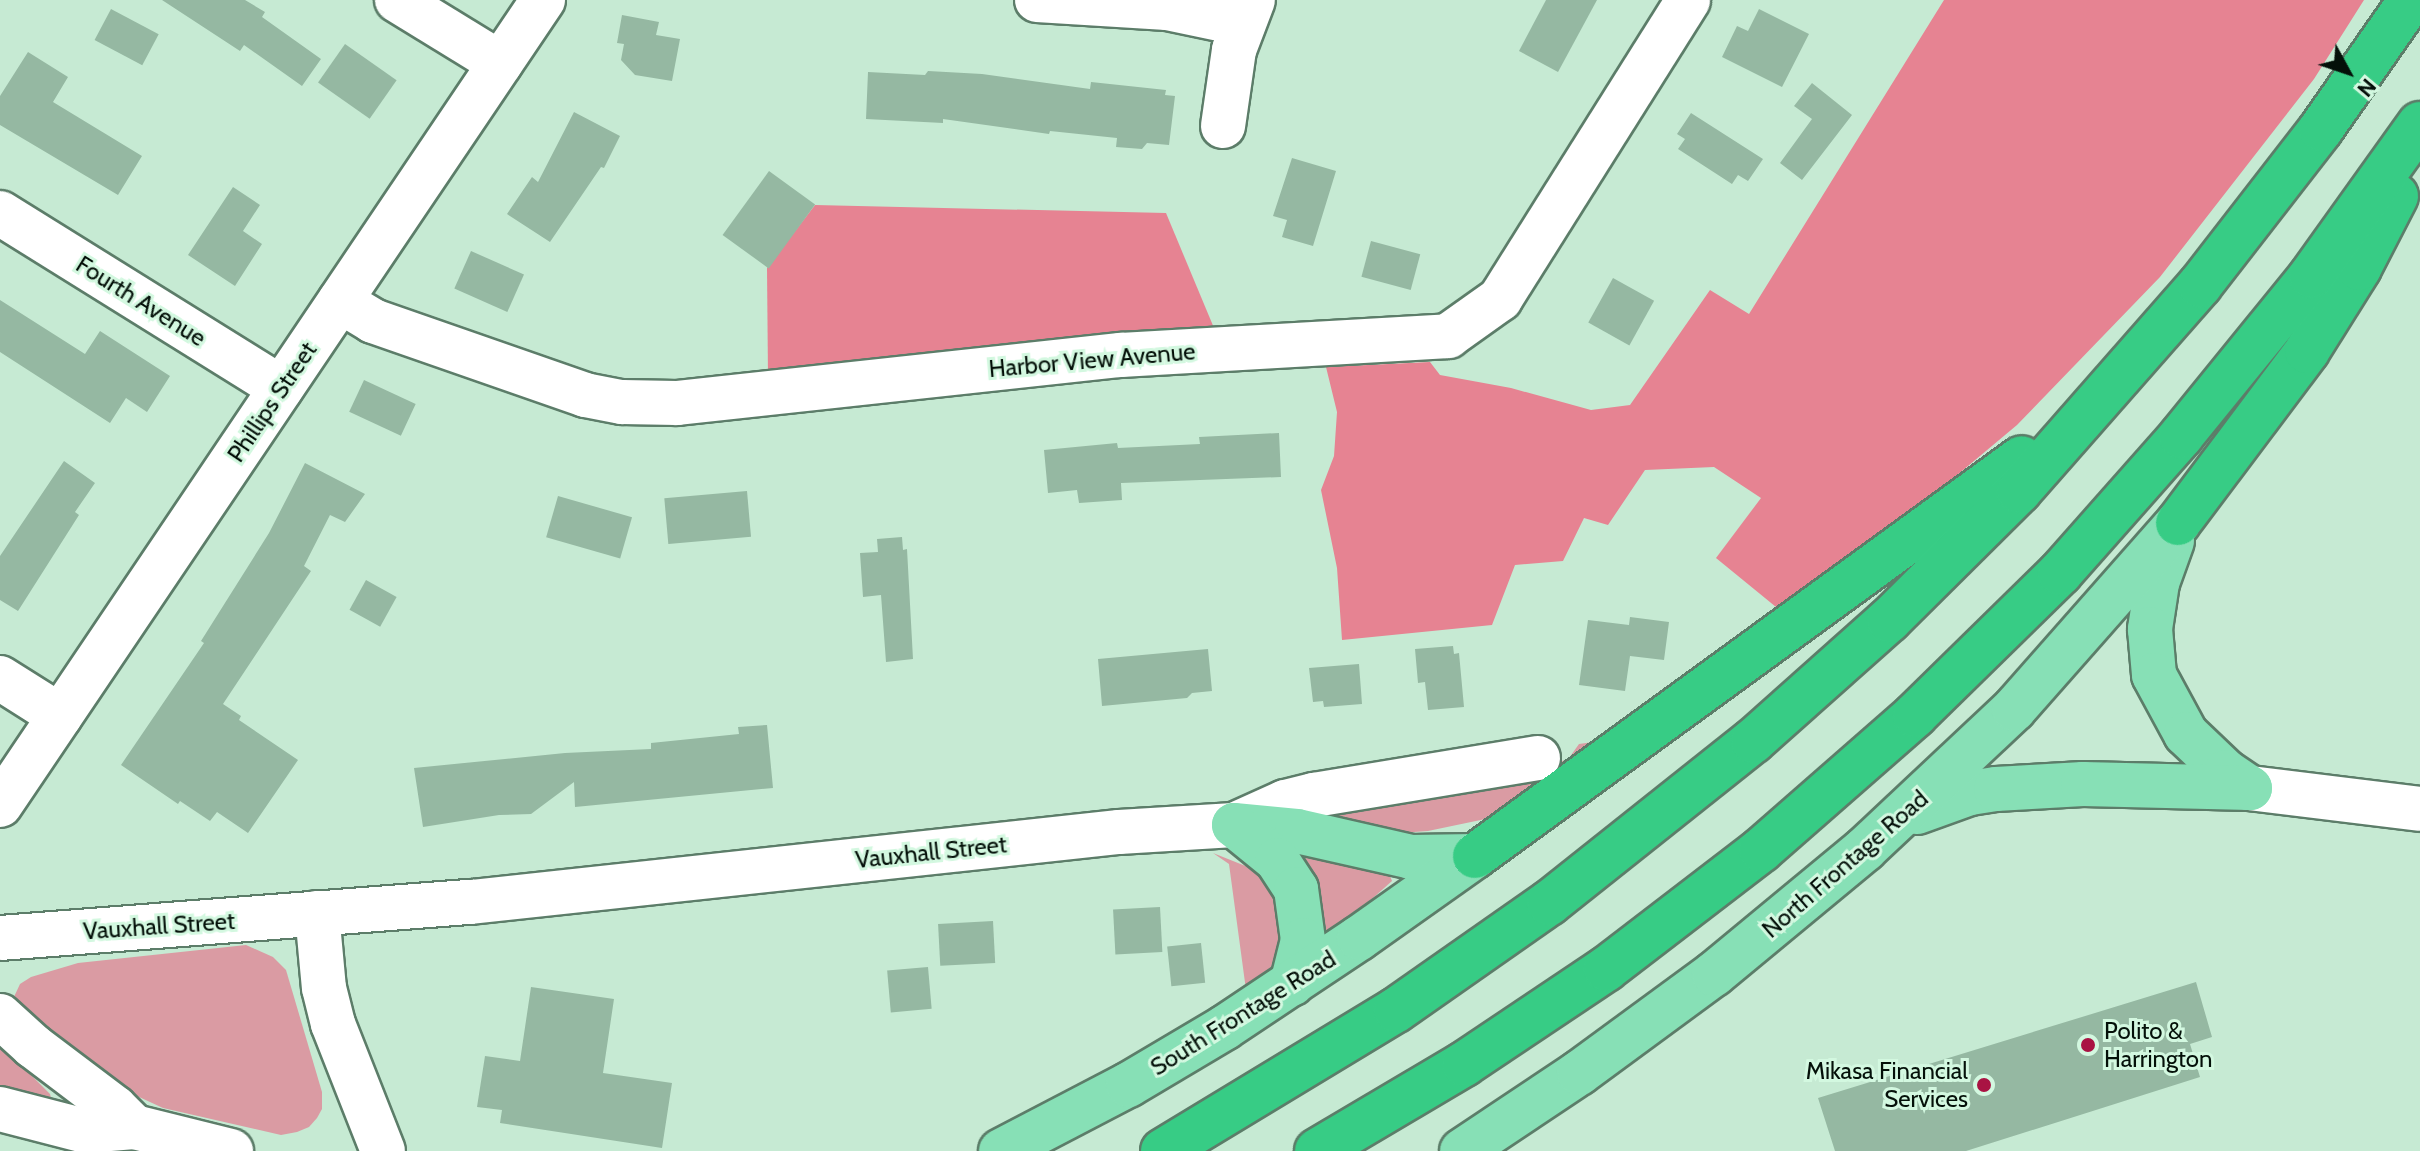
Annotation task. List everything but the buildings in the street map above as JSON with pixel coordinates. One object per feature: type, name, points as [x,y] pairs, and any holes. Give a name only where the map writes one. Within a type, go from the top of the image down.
[{"type":"highway","points":[[1163,1151],[1264,1093],[1429,987],[1549,903],[1652,824],[1807,694],[1909,601],[2019,491],[2101,400],[2261,209],[2411,0]]},
{"type":"highway","points":[[1317,1151],[1464,1064],[1630,952],[1761,850],[1915,715],[2060,573],[2149,474],[2311,276],[2420,124]]},
{"type":"highway","points":[[2178,523],[2265,412],[2342,296],[2386,217],[2420,141]]},
{"type":"highway","points":[[1475,856],[2101,400]]},
{"type":"main road","points":[[2178,523],[2161,568],[2150,629],[2154,675],[2186,734],[2226,772],[2250,788]]},
{"type":"main road","name":"North Frontage Road","points":[[1462,1151],[1579,1073],[1714,974],[1898,820],[2024,699],[2178,523]]},
{"type":"main road","points":[[1898,820],[1944,801],[1996,789],[2083,784],[2250,788]]},
{"type":"main road","points":[[1234,825],[1297,831],[1411,857],[1475,856]]},
{"type":"main road","points":[[1234,825],[1277,860],[1296,889],[1303,940],[1292,984]]},
{"type":"main road","name":"South Frontage Road","points":[[1001,1151],[1161,1066],[1292,984],[1475,856]]},
{"type":"street","points":[[397,0],[500,63]]},
{"type":"street","name":"Phillips Street","points":[[0,805],[543,0]]},
{"type":"street","points":[[1037,0],[1248,12],[1234,50],[1223,126]]},
{"type":"street","name":"Harbor View Avenue","points":[[340,301],[373,321],[585,395],[622,402],[677,403],[1121,355],[1448,336],[1500,299],[1688,0]]},
{"type":"street","name":"Fourth Avenue","points":[[0,213],[281,388]]},
{"type":"street","points":[[0,678],[60,716]]},
{"type":"street","name":"Vauxhall Street","points":[[0,938],[501,899],[1119,832],[1234,825],[1285,802],[1330,791],[1538,758]]},
{"type":"street","points":[[2250,788],[2420,809]]},
{"type":"street","points":[[317,913],[324,988],[333,1024],[383,1151]]},
{"type":"street","points":[[0,1016],[33,1046],[115,1108],[134,1127]]},
{"type":"street","points":[[0,1109],[85,1131],[134,1127],[231,1151]]},
{"type":"shaded area","points":[[1944,0],[2364,0],[2314,79],[2160,277],[2017,425],[1907,517],[1782,612],[1716,558],[1761,498],[1714,467],[1645,470],[1608,525],[1584,518],[1563,561],[1515,565],[1492,625],[1342,640],[1337,568],[1321,490],[1334,456],[1337,412],[1326,367],[1430,362],[1440,375],[1511,388],[1591,410],[1630,405],[1710,290],[1749,314]]},
{"type":"shaded area","points":[[815,205],[1166,213],[1214,328],[768,377],[767,268]]},
{"type":"shaded area","points":[[1614,739],[1495,817],[1428,831],[1371,835],[1331,827],[1321,802],[1558,763],[1569,758],[1579,744]]},
{"type":"shaded area","points":[[1315,850],[1390,876],[1392,881],[1326,940],[1301,857],[1301,854]]},
{"type":"shaded area","points":[[1213,853],[1258,871],[1277,893],[1287,922],[1273,974],[1246,990],[1229,864]]},
{"type":"shaded area","points":[[246,945],[273,957],[286,970],[322,1092],[322,1109],[317,1118],[309,1127],[297,1132],[281,1135],[163,1108],[113,1085],[14,1008],[13,999],[20,984],[31,977],[78,963]]},
{"type":"shaded area","points":[[0,1044],[50,1094],[52,1102],[0,1092]]},
{"type":"place","name":"Polito & Harrington","points":[[2088,1045]]},
{"type":"place","name":"Mikasa Financial Services","points":[[1984,1085]]}]
